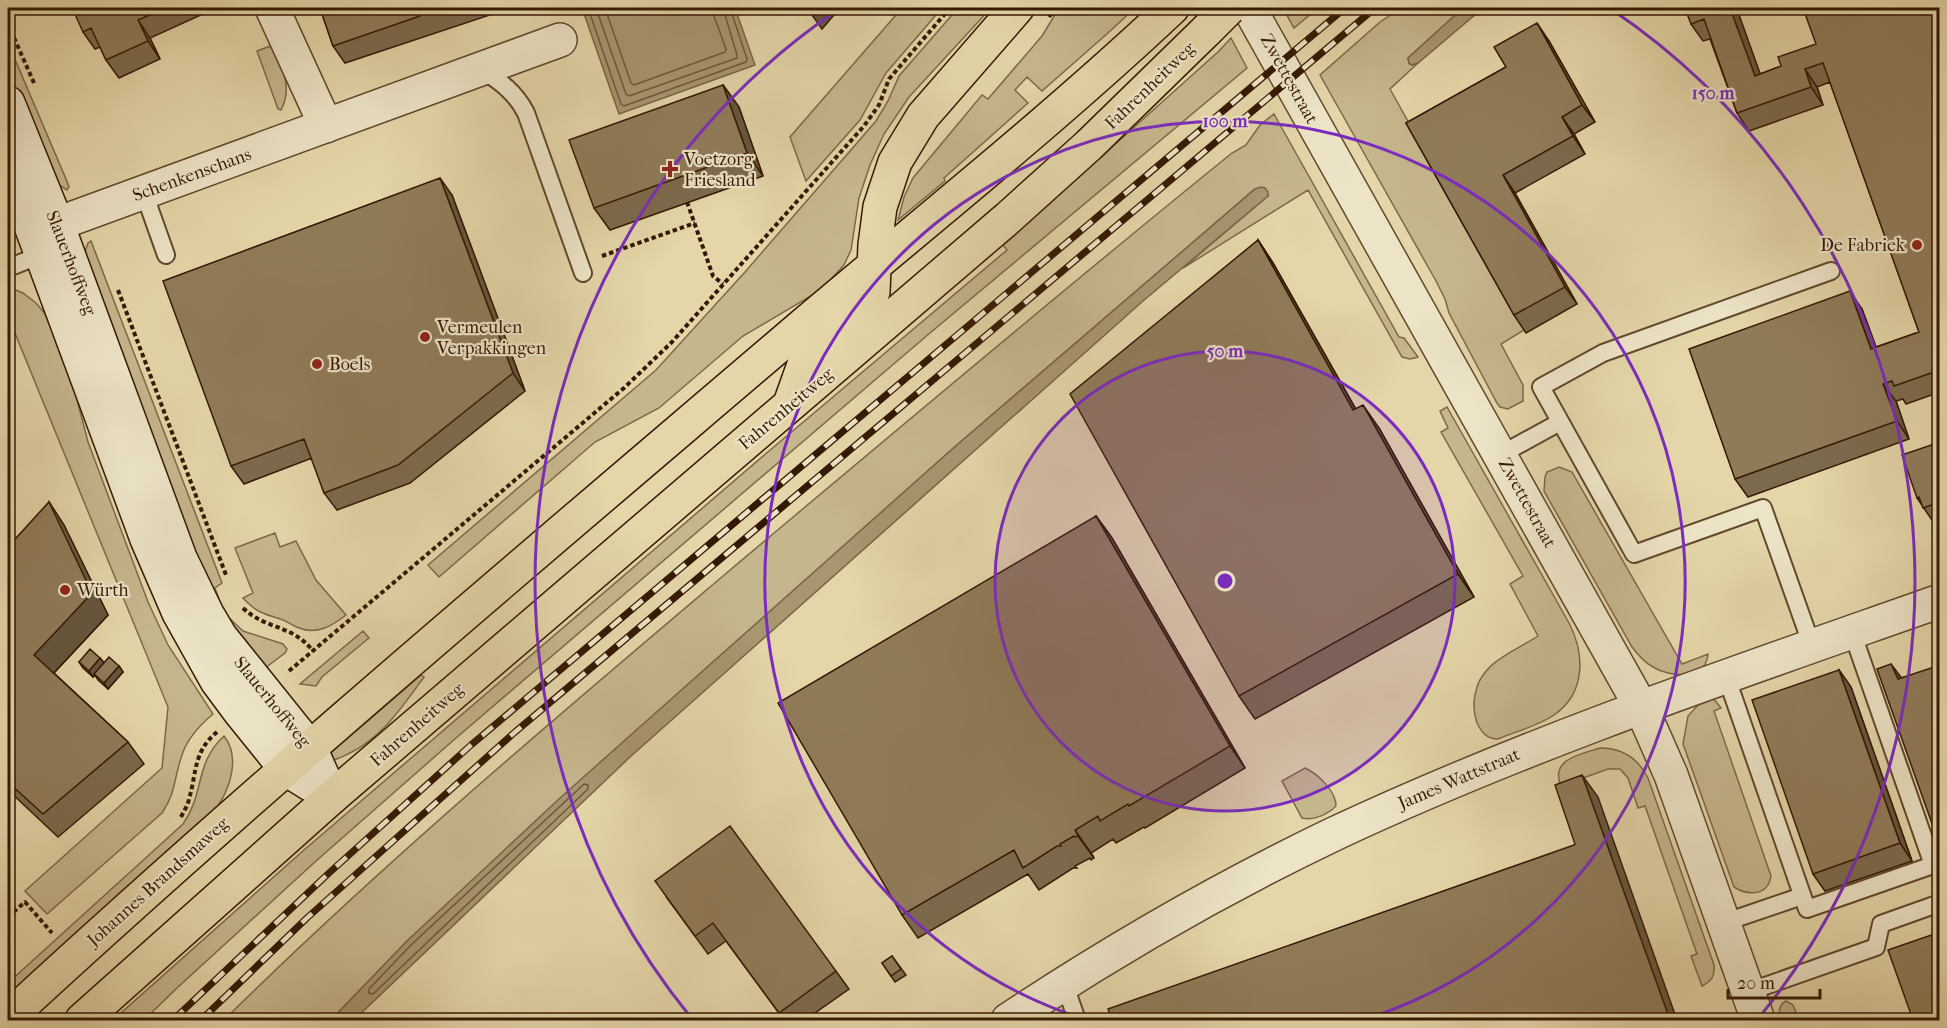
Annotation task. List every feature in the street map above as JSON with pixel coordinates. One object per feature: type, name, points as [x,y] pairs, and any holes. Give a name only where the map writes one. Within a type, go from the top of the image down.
[{"type":"main road","points":[[790,406],[806,359],[865,308],[870,300],[873,292],[875,245],[880,207],[895,162],[923,116],[1017,8]]},
{"type":"main road","points":[[310,748],[1003,156],[1172,8]]},
{"type":"main road","name":"Fahrenheitweg","points":[[332,797],[1040,189],[1089,145],[1218,19]]},
{"type":"main road","name":"Johannes Brandsmaweg","points":[[8,1018],[310,748]]},
{"type":"main road","points":[[82,1020],[332,797]]},
{"type":"street","points":[[272,8],[326,126]]},
{"type":"street","name":"Zwettestraat","points":[[1249,8],[1641,707],[1671,775],[1753,1006]]},
{"type":"street","name":"Schenkenschans","points":[[57,225],[560,40]]},
{"type":"street","name":"Slauerhoffweg","points":[[8,103],[57,225],[180,558],[286,769],[332,797]]},
{"type":"street","name":"Slauerhoffweg","points":[[8,164],[40,255],[162,576],[197,647],[217,681],[252,703],[310,748],[332,797]]},
{"type":"street","name":"James Wattstraat","points":[[1008,1020],[1064,983],[1195,905],[1332,835],[1494,764],[1641,707],[1940,601]]},
{"type":"lane","points":[[481,69],[507,87],[519,99],[581,269]]},
{"type":"lane","points":[[144,193],[166,255]]},
{"type":"lane","points":[[8,268],[40,255]]},
{"type":"lane","points":[[1812,646],[1762,508],[1634,554],[1540,387],[1603,352],[1831,271]]},
{"type":"lane","points":[[1500,455],[1560,422]]},
{"type":"lane","points":[[1726,676],[1807,909],[1933,865],[1851,632]]},
{"type":"lane","points":[[1723,923],[1802,896]]},
{"type":"lane","points":[[1753,1006],[1876,947],[1881,924],[1940,903]]},
{"type":"lane","points":[[1064,983],[1077,1020]]},
{"type":"path","points":[[180,819],[189,800],[196,761],[203,747],[213,735],[624,388],[672,342],[864,126],[879,105],[890,79],[950,8]]},
{"type":"path","points":[[687,202],[713,276],[723,284]]},
{"type":"path","points":[[581,269],[695,224]]},
{"type":"path","points":[[239,605],[253,618],[293,632],[313,651]]},
{"type":"path","points":[[8,917],[25,902],[52,933],[60,925]]},
{"type":"shaded area","points":[[902,8],[942,8],[886,73],[860,120],[806,181],[790,137]]},
{"type":"shaded area","points":[[958,8],[991,8],[909,97],[884,134],[859,198],[851,250],[844,265],[821,290],[743,336],[659,408],[595,442],[439,577],[428,565],[656,370],[745,272],[876,121],[899,76]]},
{"type":"shaded area","points":[[1059,8],[1135,8],[1042,91],[1027,77],[1015,90],[1028,103],[944,178],[945,181],[898,220],[904,197],[913,178],[982,95],[988,99],[1042,36]]},
{"type":"shaded area","points":[[1283,8],[1318,8],[1294,28]]},
{"type":"shaded area","points":[[1401,8],[1463,8],[1408,58],[1409,64],[1418,63],[1390,89],[1524,330],[1501,344],[1523,385],[1523,401],[1508,409],[1500,407],[1497,403],[1449,313],[1436,281],[1320,75],[1380,22]]},
{"type":"shaded area","points":[[1231,38],[1247,68],[930,333],[456,738],[316,861],[144,1020],[113,1020],[304,850],[1007,250],[1003,245]]},
{"type":"shaded area","points":[[8,43],[66,179],[69,187],[67,190],[54,182],[41,161],[8,84]]},
{"type":"shaded area","points":[[273,45],[283,69],[286,86],[281,110],[278,109],[257,51]]},
{"type":"shaded area","points":[[1274,114],[1399,337],[1404,338],[1418,357],[1410,359],[1402,357],[1308,190],[1183,268],[1268,196],[1255,189],[950,451],[756,625],[407,941],[331,1020],[224,1020],[406,849],[532,739],[1040,310],[1232,153],[1246,145],[1260,125]]},
{"type":"shaded area","points":[[91,241],[222,583],[215,588],[224,613],[243,631],[283,644],[287,649],[265,668],[250,654],[209,590],[83,257]]},
{"type":"shaded area","points":[[8,287],[23,293],[36,303],[62,342],[88,442],[148,602],[168,645],[213,714],[187,743],[179,763],[170,799],[162,813],[47,914],[25,891],[162,768],[168,707],[8,316]]},
{"type":"shaded area","points":[[1447,407],[1569,623],[1580,660],[1577,684],[1572,696],[1564,706],[1541,722],[1498,739],[1485,735],[1477,723],[1474,702],[1478,684],[1484,674],[1499,659],[1538,636],[1510,584],[1523,576],[1441,432],[1448,428],[1440,411]]},
{"type":"shaded area","points":[[1559,467],[1572,472],[1682,664],[1708,654],[1706,663],[1701,669],[1686,674],[1668,673],[1644,661],[1632,647],[1544,491],[1547,472]]},
{"type":"shaded area","points":[[275,533],[280,547],[296,541],[316,580],[346,615],[324,628],[306,630],[261,612],[243,598],[253,593],[235,548]]},
{"type":"shaded area","points":[[363,631],[369,638],[322,677],[316,686],[300,684]]},
{"type":"shaded area","points":[[421,675],[424,677],[381,731],[360,747],[339,758],[331,760],[325,758]]},
{"type":"shaded area","points":[[1713,698],[1721,708],[1714,711],[1771,876],[1769,883],[1762,891],[1751,893],[1734,887],[1683,744],[1688,716],[1699,704],[1706,699]]},
{"type":"shaded area","points":[[224,736],[229,744],[233,762],[227,789],[218,806],[8,996],[8,983],[183,824],[190,812],[208,757]]},
{"type":"shaded area","points":[[1600,748],[1622,752],[1639,765],[1648,778],[1714,965],[1712,978],[1702,986],[1691,956],[1697,954],[1645,806],[1638,808],[1628,778],[1620,769],[1608,769],[1561,786],[1558,777],[1563,764],[1569,759]]},
{"type":"shaded area","points":[[1305,768],[1325,784],[1333,795],[1336,806],[1329,812],[1311,819],[1302,818],[1282,781]]},
{"type":"shaded area","points":[[1786,1001],[1793,1005],[1799,1020],[1780,1020],[1780,1007]]},
{"type":"water","points":[[582,8],[735,8],[755,65],[619,114]]},
{"type":"water","points":[[1463,8],[1483,8],[1418,63],[1412,65],[1409,63],[1408,58]]},
{"type":"water","points":[[1265,188],[1268,196],[1143,301],[630,757],[354,1020],[331,1020],[407,941],[560,798],[950,451],[1255,189]]},
{"type":"building","points":[[84,8],[166,8],[138,20],[148,41],[106,60],[91,28],[83,32],[74,12]]},
{"type":"building","points":[[320,8],[416,8],[420,16],[333,46]]},
{"type":"building","name":"De Fabriek","points":[[1696,8],[1730,8],[1755,76],[1781,66],[1778,57],[1816,44],[1803,8],[1940,8],[1940,388],[1934,372],[1894,386],[1892,381],[1883,384],[1897,421],[1735,479],[1689,349],[1850,291],[1871,349],[1919,332],[1823,63],[1805,69],[1811,87],[1737,113],[1704,19],[1691,24],[1686,11]]},
{"type":"building","points":[[1537,23],[1582,105],[1562,117],[1573,136],[1503,175],[1565,287],[1514,315],[1406,123],[1506,67],[1494,47]]},
{"type":"building","points":[[723,85],[747,153],[594,208],[569,140]]},
{"type":"building","points":[[440,178],[513,373],[398,465],[324,493],[304,439],[231,466],[163,281]]},
{"type":"building","points":[[1258,240],[1353,410],[1363,405],[1458,574],[1239,696],[1070,394]]},
{"type":"building","points":[[1940,442],[1940,502],[1923,508],[1919,497],[1917,498],[1902,455]]},
{"type":"building","points":[[49,502],[92,593],[34,655],[128,742],[43,814],[8,782],[8,547]]},
{"type":"building","points":[[1096,516],[1230,746],[1129,806],[1128,804],[1100,821],[1098,816],[1075,830],[1078,836],[1060,844],[1061,846],[1057,846],[1023,868],[1014,850],[902,915],[778,703]]},
{"type":"building","points":[[90,649],[100,658],[89,671],[79,662]]},
{"type":"building","points":[[109,657],[119,666],[104,683],[94,674]]},
{"type":"building","points":[[1891,664],[1898,679],[1940,665],[1940,846],[1877,669]]},
{"type":"building","points":[[1839,670],[1900,843],[1813,874],[1752,700]]},
{"type":"building","points":[[1582,775],[1670,1020],[1112,1020],[1108,1009],[1574,845],[1555,785]]},
{"type":"building","points":[[730,826],[836,971],[779,1013],[713,923],[695,936],[655,881]]},
{"type":"building","points":[[1940,932],[1940,1020],[1913,1020],[1888,950]]},
{"type":"building","points":[[892,956],[901,969],[891,976],[882,963]]},
{"type":"building","points":[[492,1013],[499,1020],[484,1020]]},
{"type":"railway","points":[[173,1020],[329,873],[471,745],[1345,8]]},
{"type":"railway","points":[[201,1020],[308,917],[515,732],[1375,8]]},
{"type":"place","name":"Voetzorg Friesland","points":[[670,169]]},
{"type":"place","name":"De Fabriek","points":[[1917,245]]},
{"type":"place","name":"Vermeulen Verpakkingen","points":[[425,337]]},
{"type":"place","name":"Boels","points":[[317,364]]},
{"type":"place","name":"Würth","points":[[65,590]]}]
